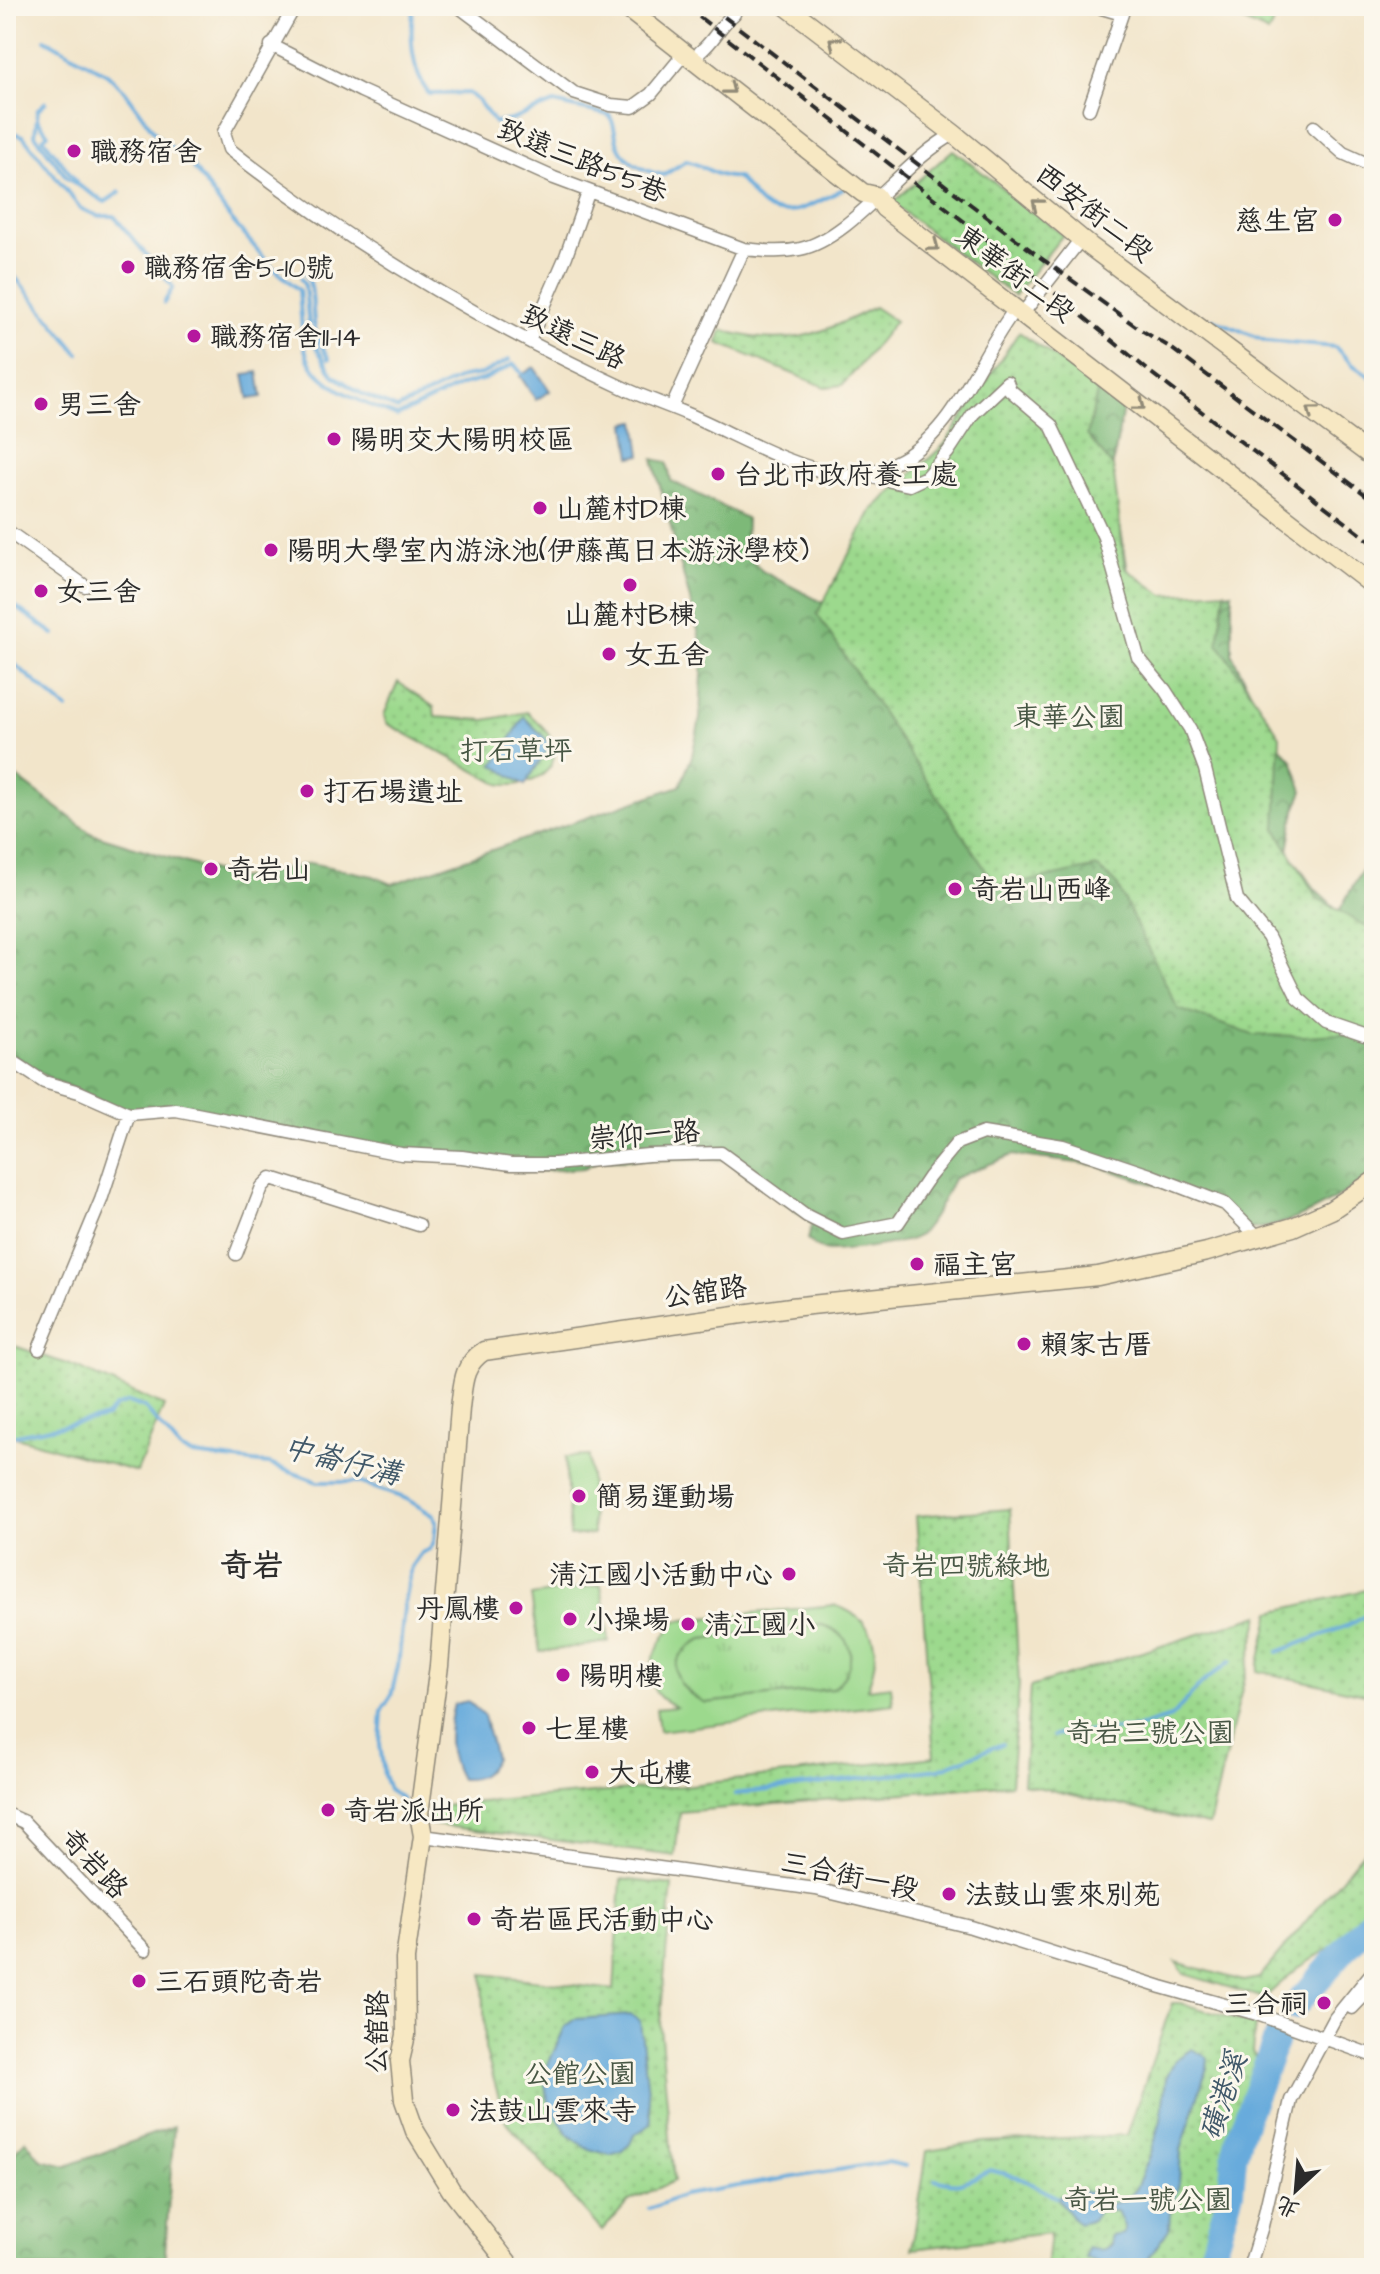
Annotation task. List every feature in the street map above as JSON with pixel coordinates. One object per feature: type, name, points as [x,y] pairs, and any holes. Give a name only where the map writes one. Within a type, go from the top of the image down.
[{"type":"street","name":"致遠三路","points":[[295,6],[224,132],[229,149],[360,243],[465,307],[630,391],[801,464],[843,475],[861,475],[894,464],[923,447],[974,380],[1019,311],[1081,239]]},
{"type":"street","points":[[458,6],[574,93],[611,105],[633,107],[651,94],[692,53],[714,41],[719,26],[734,14],[736,6]]},
{"type":"street","name":"東華街二段","points":[[624,6],[692,53],[863,193],[876,196],[884,208],[1374,586]]},
{"type":"street","name":"西安街二段","points":[[786,6],[954,134],[1081,239],[1374,458]]},
{"type":"street","points":[[1089,109],[1122,14],[1095,6]]},
{"type":"street","name":"致遠三路55巷","points":[[271,45],[361,91],[588,193],[744,249],[776,252],[810,246],[862,211],[937,142],[954,134]]},
{"type":"street","points":[[1314,127],[1343,153],[1374,167]]},
{"type":"street","points":[[529,341],[566,256],[588,193]]},
{"type":"street","points":[[672,407],[744,249]]},
{"type":"street","points":[[861,475],[909,485],[926,477],[948,452],[973,414],[1007,382],[1010,390],[1051,425],[1104,537],[1138,657],[1165,690],[1190,729],[1205,769],[1237,899],[1268,937],[1298,998],[1326,1023],[1364,1036],[1374,1035]]},
{"type":"street","points":[[6,530],[85,586]]},
{"type":"street","name":"崇仰一路","points":[[6,1057],[44,1082],[79,1092],[129,1114],[176,1110],[401,1154],[462,1157],[511,1164],[555,1164],[648,1155],[721,1153],[807,1216],[843,1234],[898,1223],[957,1143],[983,1133],[1063,1146],[1150,1175],[1225,1204],[1259,1238]]},
{"type":"street","points":[[39,1349],[101,1200],[129,1114]]},
{"type":"street","points":[[236,1254],[262,1187],[271,1178],[419,1225]]},
{"type":"street","name":"公舘路","points":[[512,2268],[451,2190],[415,2131],[404,2100],[400,2061],[406,2035],[405,1959],[423,1836],[420,1807],[439,1666],[460,1408],[465,1370],[473,1358],[484,1351],[791,1307],[1098,1276],[1259,1238],[1331,1210],[1374,1181]]},
{"type":"street","name":"奇岩路","points":[[6,1814],[24,1822],[145,1950]]},
{"type":"street","name":"三合街一段","points":[[423,1836],[816,1889],[971,1927],[1161,1987],[1259,2014],[1374,2056]]},
{"type":"street","points":[[1249,2268],[1262,2226],[1291,2100],[1324,2036],[1374,1970]]},
{"type":"street","points":[[1324,2036],[1374,1985]]},
{"type":"green space","points":[[1212,6],[1282,6],[1268,33]]},
{"type":"green space","points":[[953,150],[1063,235],[1014,296],[892,203]]},
{"type":"green space","points":[[874,307],[895,321],[842,385],[825,387],[718,343],[722,330],[764,338],[801,336],[835,326]]},
{"type":"green space","name":"東華公園","points":[[1019,332],[1098,388],[1087,435],[1113,467],[1125,568],[1164,595],[1225,591],[1218,643],[1280,736],[1276,829],[1317,898],[1374,931],[1374,1032],[1253,1035],[1178,1009],[1116,883],[1097,867],[1007,886],[993,881],[817,614],[873,509],[944,445]]},
{"type":"green space","points":[[1026,343],[1123,408],[1111,475],[1129,576],[1164,603],[1232,592],[1232,654],[1275,742],[1292,760],[1303,791],[1295,810],[1288,851],[1316,890],[1339,911],[1364,867],[1374,865],[1374,1174],[1297,1218],[1263,1228],[1245,1229],[1226,1208],[1095,1165],[1012,1155],[953,1179],[932,1219],[916,1237],[887,1245],[829,1251],[808,1240],[812,1223],[725,1159],[600,1160],[584,1168],[528,1172],[298,1134],[164,1105],[129,1114],[51,1079],[6,1051],[6,769],[92,834],[240,879],[310,863],[373,876],[392,884],[680,786],[692,756],[700,719],[703,650],[653,459],[667,462],[671,481],[746,518],[745,552],[762,571],[825,604],[888,499],[946,443]]},
{"type":"green space","name":"打石草坪","points":[[398,682],[434,707],[435,717],[485,720],[527,712],[549,735],[554,747],[550,767],[542,775],[522,784],[499,784],[386,723],[384,715]]},
{"type":"green space","points":[[6,1343],[78,1368],[164,1406],[137,1472],[6,1434]]},
{"type":"green space","name":"簡易運動場","points":[[589,1456],[593,1534],[570,1536],[565,1457]]},
{"type":"green space","name":"奇岩四號綠地","points":[[1010,1509],[1019,1684],[1011,1784],[680,1812],[675,1856],[428,1824],[430,1806],[682,1786],[934,1757],[916,1516]]},
{"type":"green space","name":"小操場","points":[[601,1585],[609,1642],[540,1652],[531,1596]]},
{"type":"green space","points":[[1374,1588],[1374,1696],[1257,1671],[1271,1612]]},
{"type":"green space","points":[[834,1605],[848,1611],[867,1627],[875,1649],[867,1689],[891,1686],[893,1704],[659,1731],[656,1709],[676,1707],[653,1688],[651,1668],[658,1648],[675,1621]],"holes":[[[819,1624],[841,1635],[850,1651],[847,1670],[833,1689],[706,1703],[685,1689],[676,1672],[682,1654],[702,1639]]]},
{"type":"green space","name":"奇岩三號公園","points":[[1260,1615],[1209,1825],[1023,1784],[1030,1687]]},
{"type":"green space","points":[[819,1624],[841,1635],[850,1651],[847,1670],[833,1689],[706,1703],[685,1689],[676,1672],[682,1654],[702,1639]]},
{"type":"green space","points":[[1374,1839],[1374,1919],[1297,1969],[1264,1998],[1184,1974],[1176,1962],[1243,1981],[1259,1978]]},
{"type":"green space","name":"公館公園","points":[[621,1879],[672,1885],[660,2025],[674,2181],[629,2201],[602,2231],[506,2122],[485,2049],[483,1974],[614,1990]]},
{"type":"green space","name":"奇岩一號公園","points":[[1172,2003],[1255,2025],[1252,2052],[1257,2059],[1229,2143],[1222,2190],[1214,2217],[1193,2268],[1046,2268],[1050,2233],[912,2249],[927,2151],[983,2142],[1127,2135]]},
{"type":"green space","points":[[174,2126],[164,2268],[6,2268],[6,2161],[26,2140],[41,2160],[67,2166]]},
{"type":"water","points":[[534,367],[550,391],[536,400],[520,376]]},
{"type":"water","points":[[258,372],[262,397],[249,399],[244,375]]},
{"type":"water","points":[[636,421],[641,455],[631,457],[626,423]]},
{"type":"water","points":[[524,717],[551,744],[525,785],[494,765]]},
{"type":"water","points":[[468,1701],[484,1716],[495,1758],[481,1775],[460,1779],[450,1751],[450,1724],[454,1704]]},
{"type":"water","points":[[631,2015],[640,2021],[650,2125],[634,2135],[623,2151],[610,2155],[586,2148],[568,2134],[549,2105],[543,2075],[565,2027],[576,2019]]},
{"type":"water","points":[[1192,2049],[1208,2058],[1207,2068],[1181,2150],[1179,2183],[1170,2212],[1169,2229],[1142,2268],[1105,2268],[1103,2264],[1085,2258],[1087,2248],[1105,2248],[1111,2244],[1110,2236],[1123,2234],[1125,2228],[1117,2211],[1099,2210],[1092,2221],[1079,2224],[1056,2197],[1083,2191],[1092,2193],[1106,2205],[1125,2200],[1134,2192],[1161,2120],[1166,2078],[1175,2060]]},
{"type":"waterway","points":[[414,6],[413,52],[418,74],[429,94],[469,93],[495,123],[554,103],[609,115],[619,147],[638,166],[664,175],[686,161],[724,176],[737,177],[763,206],[772,211],[804,208],[843,189]]},
{"type":"waterway","points":[[45,39],[107,74],[125,91],[157,136],[190,163],[230,218],[271,266],[299,290],[306,353],[319,375],[331,384],[358,400],[397,416],[514,364],[523,375]]},
{"type":"waterway","points":[[46,102],[38,109],[35,135],[68,179],[105,202],[120,192]]},
{"type":"waterway","points":[[38,120],[48,134],[43,138],[76,181]]},
{"type":"waterway","points":[[6,131],[23,136],[81,209],[99,216],[114,216],[173,287],[164,303]]},
{"type":"waterway","points":[[6,266],[79,354]]},
{"type":"waterway","points":[[303,269],[312,293],[317,336],[329,359]]},
{"type":"waterway","points":[[301,279],[305,286],[310,337],[333,375],[362,394],[397,409],[462,377],[482,374],[509,360]]},
{"type":"waterway","points":[[1213,319],[1266,341],[1335,347],[1353,365],[1374,379]]},
{"type":"waterway","points":[[6,600],[54,634]]},
{"type":"waterway","points":[[6,657],[67,709]]},
{"type":"waterway","name":"中崙仔溝","points":[[6,1437],[106,1417],[115,1407],[128,1402],[145,1408],[180,1449],[193,1455],[269,1464],[318,1482],[358,1482],[407,1499],[434,1516],[434,1542],[411,1567],[398,1666],[391,1696],[382,1710],[380,1744],[384,1775],[389,1790],[403,1799]]},
{"type":"waterway","name":"中崙仔溝","points":[[1278,1652],[1349,1625],[1374,1611]]},
{"type":"waterway","name":"中崙仔溝","points":[[1053,1736],[1133,1729],[1171,1717],[1202,1683],[1231,1661]]},
{"type":"waterway","name":"中崙仔溝","points":[[735,1794],[939,1769],[1002,1744]]},
{"type":"waterway","name":"磺港溪","points":[[1294,2007],[1374,1916]]},
{"type":"waterway","name":"磺港溪","points":[[1208,2268],[1231,2191],[1240,2133],[1277,2037]]},
{"type":"waterway","points":[[649,2209],[683,2195],[887,2162],[905,2166]]},
{"type":"waterway","points":[[935,2180],[958,2183],[990,2170],[1018,2177],[1056,2197]]},
{"type":"railway","points":[[685,6],[1374,544]]},
{"type":"railway","points":[[710,6],[1041,258],[1171,348],[1374,501]]},
{"type":"place","name":"職務宿舍","points":[[74,151]]},
{"type":"place","name":"慈生宮","points":[[1335,220]]},
{"type":"place","name":"職務宿舍5-10號","points":[[128,267]]},
{"type":"place","name":"職務宿舍11-14","points":[[194,336]]},
{"type":"place","name":"男三舍","points":[[41,404]]},
{"type":"place","name":"陽明交大陽明校區","points":[[334,439]]},
{"type":"place","name":"台北市政府養工處","points":[[718,474]]},
{"type":"place","name":"山麓村D棟","points":[[540,508]]},
{"type":"place","name":"陽明大學室內游泳池(伊藤萬日本游泳學校)","points":[[271,550]]},
{"type":"place","name":"山麓村B棟","points":[[630,585]]},
{"type":"place","name":"女三舍","points":[[41,591]]},
{"type":"place","name":"女五舍","points":[[609,654]]},
{"type":"place","name":"打石場遺址","points":[[307,791]]},
{"type":"place","name":"奇岩山","points":[[211,869]]},
{"type":"place","name":"奇岩山西峰","points":[[955,889]]},
{"type":"place","name":"福主宮","points":[[917,1264]]},
{"type":"place","name":"賴家古厝","points":[[1024,1344]]},
{"type":"place","name":"簡易運動場","points":[[579,1496]]},
{"type":"place","name":"清江國小活動中心","points":[[789,1574]]},
{"type":"place","name":"丹鳳樓","points":[[516,1608]]},
{"type":"place","name":"小操場","points":[[570,1619]]},
{"type":"place","name":"清江國小","points":[[688,1624]]},
{"type":"place","name":"陽明樓","points":[[563,1675]]},
{"type":"place","name":"七星樓","points":[[529,1728]]},
{"type":"place","name":"大屯樓","points":[[592,1772]]},
{"type":"place","name":"奇岩派出所","points":[[328,1810]]},
{"type":"place","name":"法鼓山雲來別苑","points":[[949,1894]]},
{"type":"place","name":"奇岩區民活動中心","points":[[474,1919]]},
{"type":"place","name":"三石頭陀奇岩","points":[[139,1981]]},
{"type":"place","name":"三合祠","points":[[1324,2003]]},
{"type":"place","name":"法鼓山雲來寺","points":[[453,2110]]},
{"type":"district","name":"奇岩","points":[[252,1565]]}]
